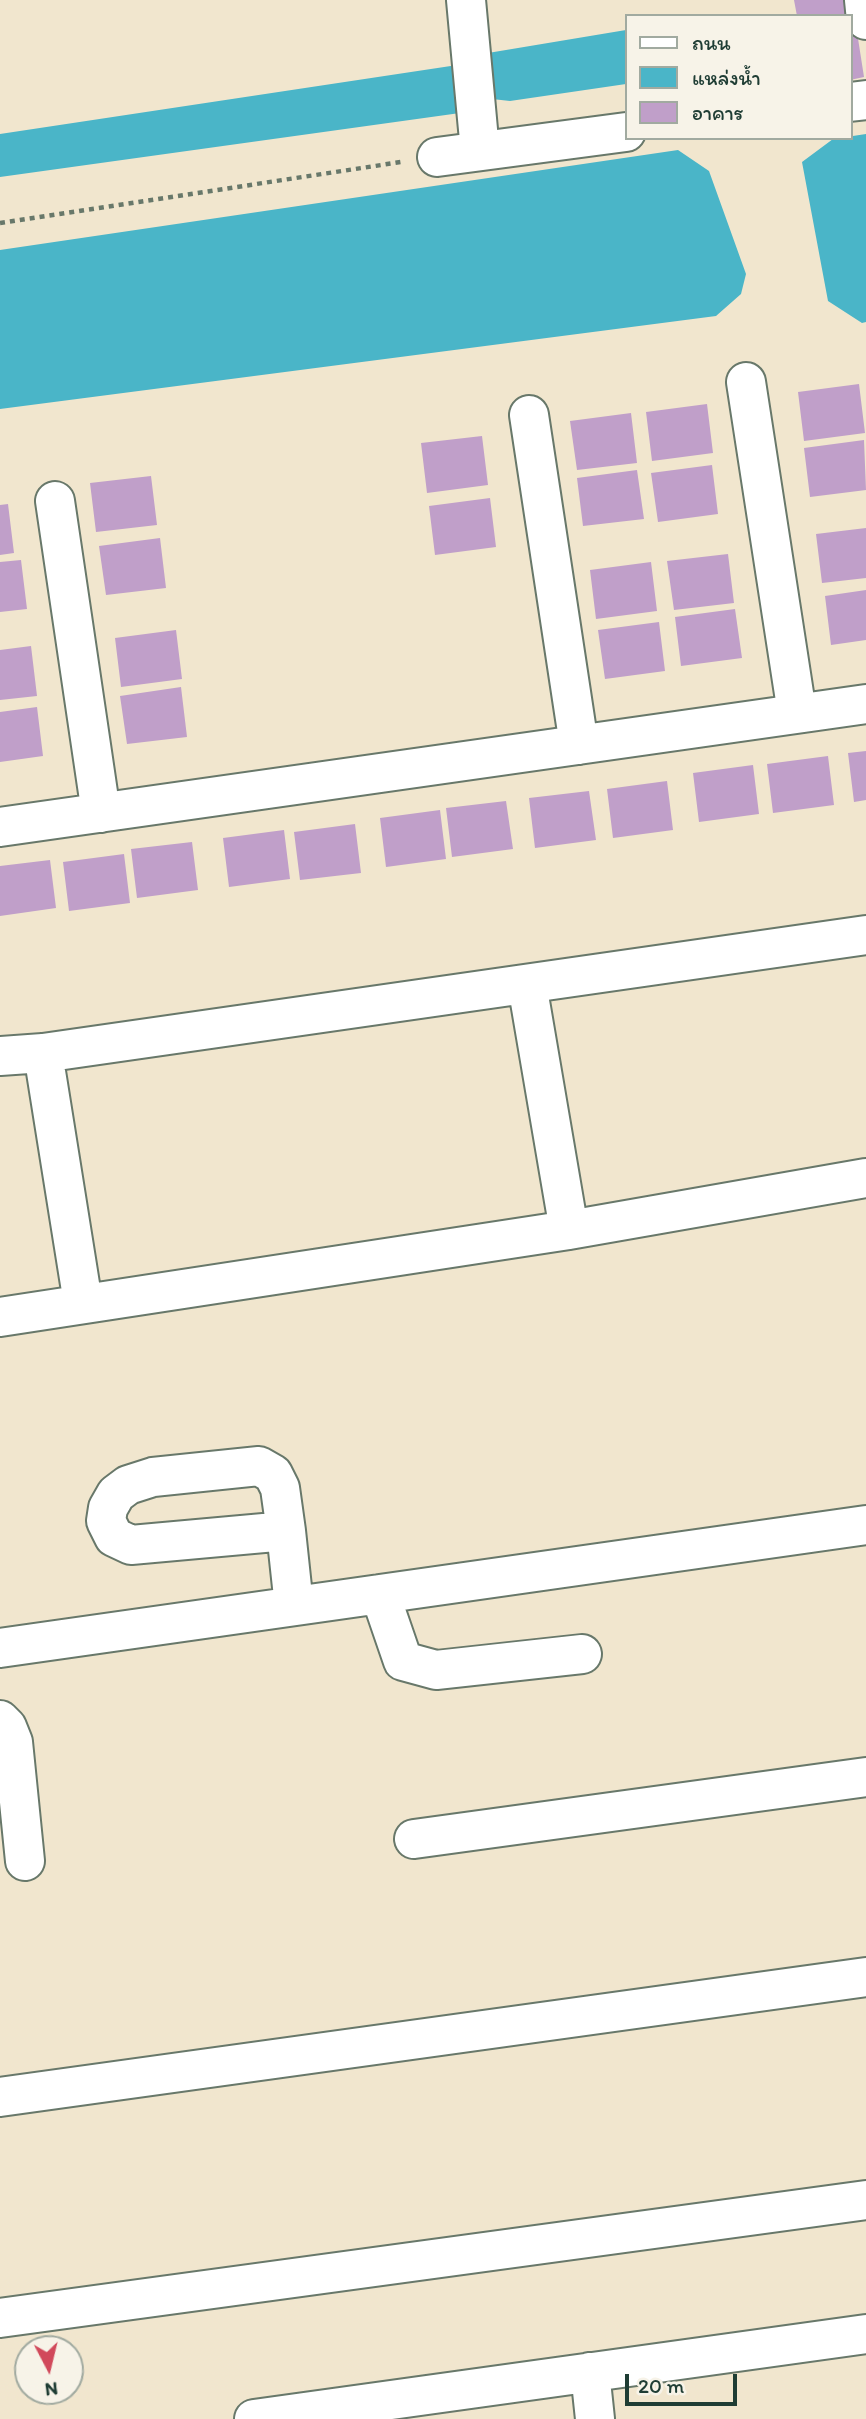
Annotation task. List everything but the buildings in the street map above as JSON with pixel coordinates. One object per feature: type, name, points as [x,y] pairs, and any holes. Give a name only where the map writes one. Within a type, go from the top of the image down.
[{"type":"street","points":[[466,0],[480,152]]},
{"type":"street","points":[[864,0],[866,20]]},
{"type":"street","points":[[437,157],[624,132]]},
{"type":"street","points":[[746,382],[797,713]]},
{"type":"street","points":[[528,415],[579,745]]},
{"type":"street","points":[[55,501],[101,813]]},
{"type":"street","points":[[0,827],[866,704]]},
{"type":"street","points":[[0,1056],[866,936]]},
{"type":"street","points":[[527,984],[569,1230]]},
{"type":"street","points":[[43,1052],[83,1303]]},
{"type":"street","points":[[0,1317],[569,1230],[866,1178]]},
{"type":"street","points":[[0,1648],[866,1525]]},
{"type":"street","points":[[286,1531],[294,1606]]},
{"type":"street","points":[[380,1594],[403,1661],[436,1670],[582,1654]]},
{"type":"street","points":[[0,1720],[13,1742],[25,1861]]},
{"type":"street","points":[[414,1839],[866,1777]]},
{"type":"street","points":[[0,2097],[866,1977]]},
{"type":"street","points":[[0,2318],[866,2200]]},
{"type":"street","points":[[254,2419],[866,2334]]},
{"type":"street","points":[[590,2372],[595,2419]]},
{"type":"path","points":[[0,223],[437,157]]},
{"type":"water","points":[[624,30],[624,84],[510,101],[492,99],[482,54]]},
{"type":"water","points":[[464,64],[460,113],[0,177],[0,134]]},
{"type":"water","points":[[866,134],[866,322],[862,323],[828,301],[802,162],[832,140],[852,140],[852,136]]},
{"type":"water","points":[[678,150],[709,171],[746,274],[741,294],[716,316],[0,409],[0,250]]}]
